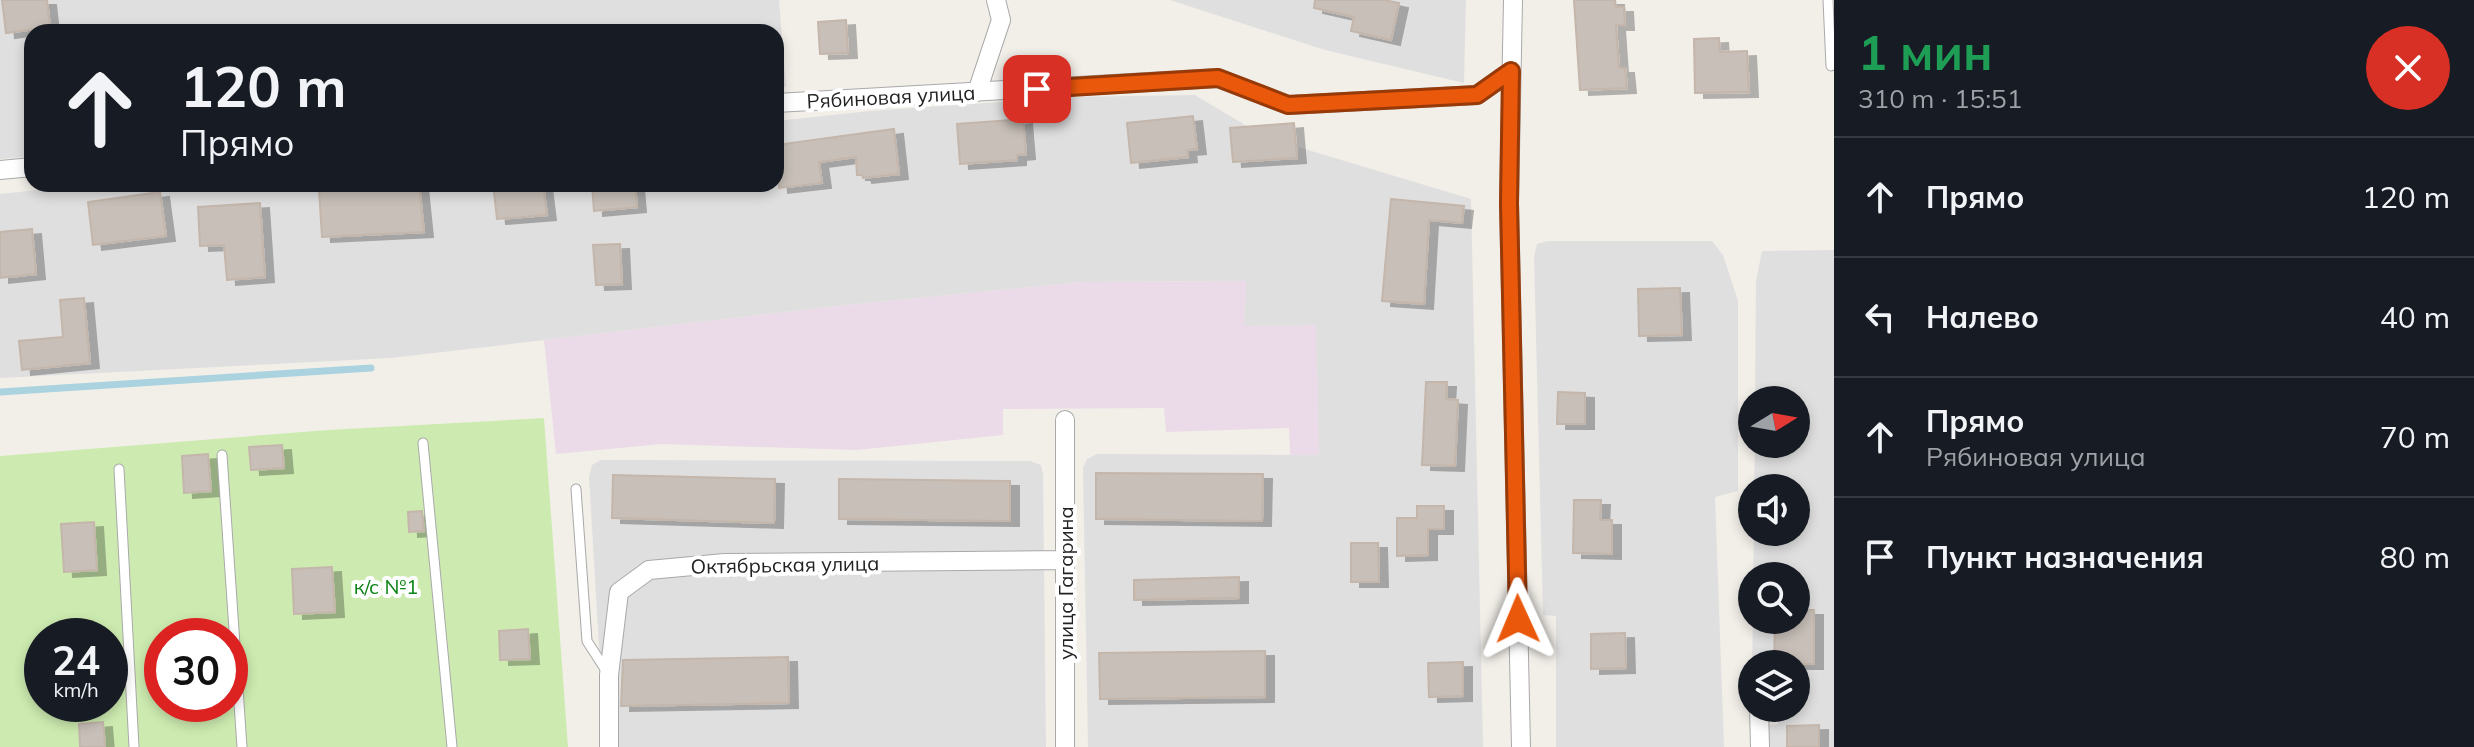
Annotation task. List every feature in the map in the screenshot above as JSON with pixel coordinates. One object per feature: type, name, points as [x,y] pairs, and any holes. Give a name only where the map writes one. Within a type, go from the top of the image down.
[{"type":"street","points":[[977,92],[1001,20],[996,0]]},
{"type":"street","points":[[1513,0],[1509,203],[1521,747]]},
{"type":"street","name":"Рябиновая улица","points":[[784,103],[1218,78],[1288,105],[1477,95],[1511,71]]},
{"type":"street","points":[[0,170],[24,168]]},
{"type":"street","name":"улица Гагарина","points":[[1065,420],[1065,747]]},
{"type":"street","name":"Октябрьская улица","points":[[609,747],[609,675],[619,592],[649,570],[725,563],[1066,560]]},
{"type":"street","points":[[1759,722],[1760,747]]},
{"type":"lane","points":[[1828,0],[1831,66]]},
{"type":"lane","points":[[423,443],[452,747]]},
{"type":"lane","points":[[222,455],[242,747]]},
{"type":"lane","points":[[119,469],[134,747]]},
{"type":"lane","points":[[576,489],[587,641],[609,675]]},
{"type":"shaded area","points":[[0,0],[779,0],[781,24],[24,24],[24,157],[0,159]]},
{"type":"shaded area","points":[[1170,0],[1466,0],[1464,83],[1325,50]]},
{"type":"shaded area","points":[[1195,95],[1265,137],[1471,199],[1483,747],[1088,747],[1083,468],[1087,459],[1097,454],[1318,455],[1244,326],[1245,281],[1083,282],[837,306],[391,358],[0,378],[0,194],[24,191],[784,192],[784,120],[1071,97]]},
{"type":"shaded area","points":[[1548,241],[1712,241],[1723,255],[1738,301],[1738,491],[1715,497],[1724,747],[1556,747],[1556,616],[1543,615],[1534,257],[1537,244]]},
{"type":"shaded area","points":[[1834,250],[1834,747],[1768,747],[1768,725],[1810,722],[1810,650],[1752,650],[1753,634],[1810,634],[1810,562],[1753,562],[1754,546],[1810,546],[1810,474],[1754,474],[1755,458],[1810,458],[1810,386],[1755,386],[1756,281],[1762,251]]},
{"type":"shaded area","points":[[1246,281],[1244,326],[1316,325],[1319,455],[1290,455],[1289,428],[1166,432],[1164,408],[1003,409],[1003,435],[857,450],[662,444],[556,454],[544,340],[837,306],[1083,282]]},
{"type":"shaded area","points":[[601,460],[1030,461],[1041,465],[1046,747],[605,747],[589,477],[592,465]]},
{"type":"green space","name":"к/с №1","points":[[544,418],[568,747],[0,747],[0,456],[328,430]]},
{"type":"building","points":[[2,0],[47,0],[50,24],[24,24],[24,31],[6,33]]},
{"type":"building","points":[[1315,0],[1384,0],[1399,3],[1391,40],[1351,31],[1354,17],[1314,8]]},
{"type":"building","points":[[1574,0],[1615,0],[1616,7],[1624,7],[1625,25],[1616,25],[1619,68],[1625,68],[1627,88],[1580,90]]},
{"type":"building","points":[[846,20],[848,53],[820,54],[818,22]]},
{"type":"building","points":[[1719,38],[1720,52],[1747,51],[1749,92],[1695,93],[1694,39]]},
{"type":"building","points":[[1193,116],[1197,149],[1187,150],[1188,157],[1131,163],[1127,123]]},
{"type":"building","points":[[1023,119],[1026,154],[1017,155],[1017,160],[960,164],[957,124]]},
{"type":"building","points":[[1294,123],[1297,158],[1233,162],[1230,128]]},
{"type":"building","points":[[894,129],[899,174],[863,178],[857,175],[856,157],[819,162],[822,183],[784,187],[784,144]]},
{"type":"building","points":[[160,192],[166,236],[93,245],[88,202]]},
{"type":"building","points":[[319,192],[420,192],[424,232],[322,237]]},
{"type":"building","points":[[494,192],[544,192],[547,215],[497,219]]},
{"type":"building","points":[[593,192],[636,192],[637,207],[594,211]]},
{"type":"building","points":[[1391,199],[1464,206],[1462,223],[1429,220],[1424,304],[1382,301]]},
{"type":"building","points":[[260,203],[265,277],[227,280],[224,245],[200,246],[198,207]]},
{"type":"building","points":[[32,229],[36,274],[0,278],[0,232]]},
{"type":"building","points":[[620,244],[622,284],[596,285],[593,245]]},
{"type":"building","points":[[1680,288],[1682,335],[1639,336],[1638,289]]},
{"type":"building","points":[[84,298],[90,363],[22,370],[19,341],[63,337],[60,300]]},
{"type":"building","points":[[1426,382],[1447,382],[1446,399],[1458,400],[1455,466],[1422,465]]},
{"type":"building","points":[[1558,392],[1585,393],[1585,424],[1557,424]]},
{"type":"building","points":[[282,445],[284,468],[251,470],[249,447]]},
{"type":"building","points":[[208,454],[211,491],[184,493],[182,456]]},
{"type":"building","points":[[1096,473],[1263,474],[1262,521],[1096,519]]},
{"type":"building","points":[[613,475],[775,479],[774,523],[612,518]]},
{"type":"building","points":[[839,479],[1010,481],[1010,521],[839,519]]},
{"type":"building","points":[[1574,500],[1601,500],[1600,520],[1612,520],[1612,554],[1573,553]]},
{"type":"building","points":[[1417,506],[1444,506],[1444,529],[1428,529],[1428,555],[1397,556],[1397,518],[1417,518]]},
{"type":"building","points":[[422,511],[424,531],[409,532],[408,512]]},
{"type":"building","points":[[94,522],[97,570],[64,572],[61,524]]},
{"type":"building","points":[[1351,543],[1378,543],[1379,582],[1351,582]]},
{"type":"building","points":[[332,567],[335,612],[294,614],[292,569]]},
{"type":"building","points":[[1239,577],[1239,598],[1134,600],[1134,580]]},
{"type":"building","points":[[1810,610],[1814,610],[1814,664],[1810,664],[1810,650],[1774,650],[1775,634],[1810,634]]},
{"type":"building","points":[[528,629],[530,659],[500,660],[499,631]]},
{"type":"building","points":[[1625,633],[1626,668],[1591,669],[1591,634]]},
{"type":"building","points":[[1265,651],[1265,697],[1100,699],[1099,653]]},
{"type":"building","points":[[788,657],[789,703],[621,706],[623,660]]},
{"type":"building","points":[[1463,662],[1463,696],[1429,697],[1428,663]]},
{"type":"building","points":[[103,722],[105,747],[80,747],[79,724]]},
{"type":"building","points":[[1819,725],[1819,747],[1787,747],[1787,726]]},
{"type":"waterway","points":[[0,392],[371,368]]},
{"type":"route","points":[[1037,89],[1218,78],[1288,105],[1477,95],[1511,71],[1509,203],[1518,619]]}]
